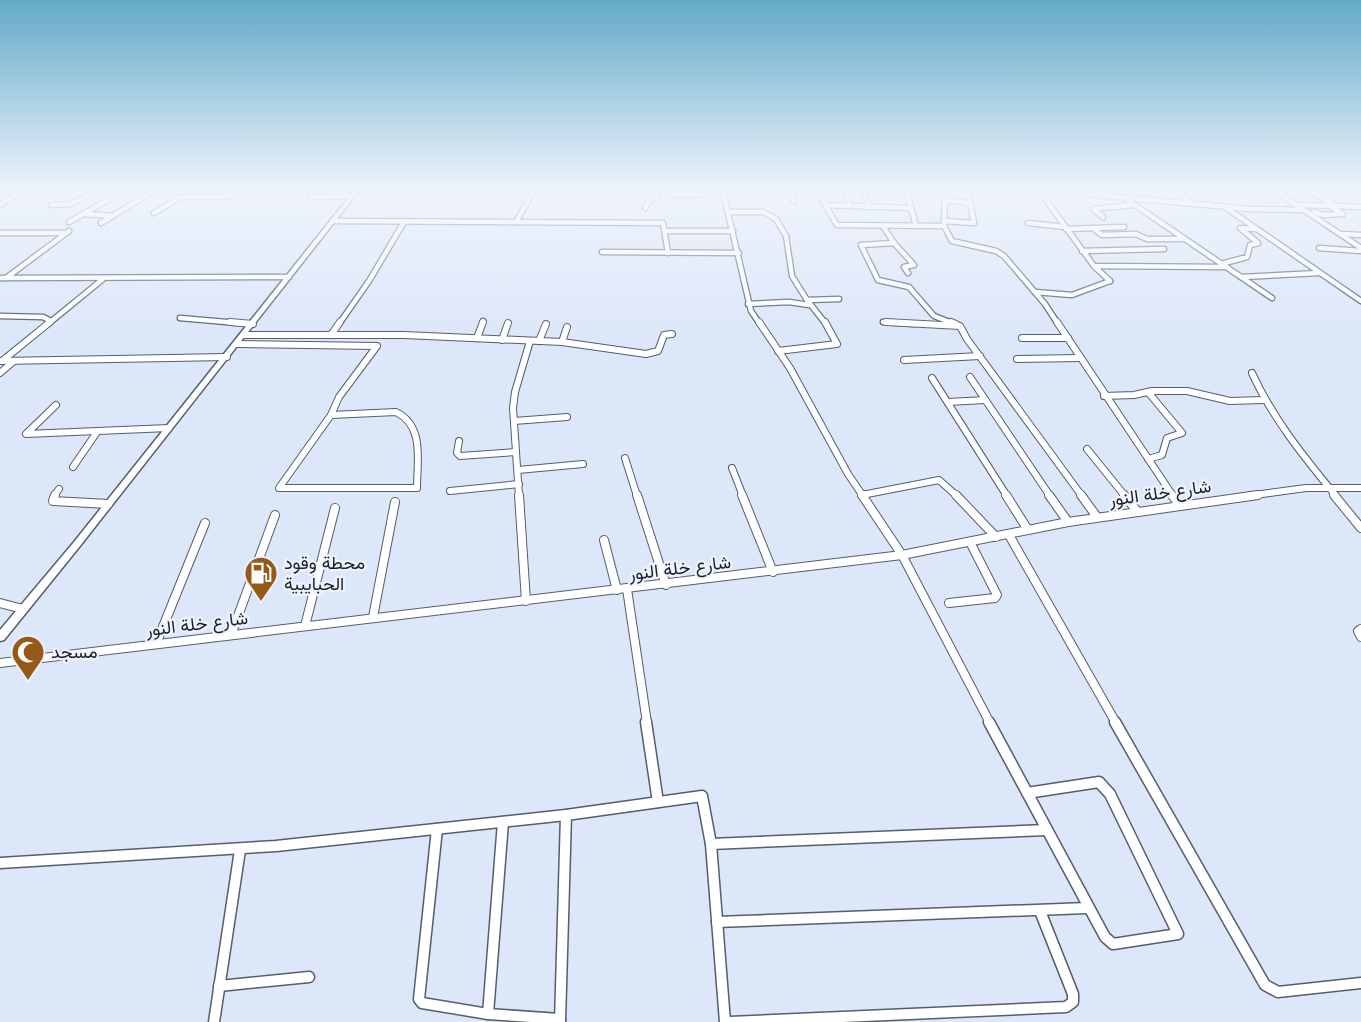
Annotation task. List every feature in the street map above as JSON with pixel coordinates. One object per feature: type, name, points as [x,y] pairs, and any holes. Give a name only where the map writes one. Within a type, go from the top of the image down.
[{"type":"main road","points":[[0,637],[227,357],[317,240]]},
{"type":"street","points":[[0,285],[5,278],[57,240]]},
{"type":"street","points":[[331,335],[369,281],[394,240]]},
{"type":"street","points":[[666,240],[668,253]]},
{"type":"street","points":[[735,240],[748,304],[862,495],[902,555],[1087,908],[1105,937],[1113,944],[1178,934],[1110,794],[1099,782],[1027,793]]},
{"type":"street","points":[[778,351],[837,344],[824,320],[808,303],[792,276],[785,240]]},
{"type":"street","points":[[892,240],[915,266],[904,267],[908,273]]},
{"type":"street","points":[[951,240],[999,253],[1035,292],[1179,505]]},
{"type":"street","points":[[1035,292],[1059,296],[1078,294],[1088,291],[1099,282],[1111,280],[1094,266],[1074,240]]},
{"type":"street","points":[[1186,240],[1272,298]]},
{"type":"street","points":[[1094,266],[1223,265],[1247,257],[1250,245],[1258,243],[1254,240]]},
{"type":"street","points":[[1272,240],[1361,301]]},
{"type":"street","points":[[894,243],[861,244],[878,280],[909,287],[934,315],[958,325],[1097,518]]},
{"type":"street","points":[[1319,248],[1361,249]]},
{"type":"street","points":[[1082,251],[1164,249]]},
{"type":"street","points":[[602,252],[739,253]]},
{"type":"street","points":[[1240,277],[1319,273]]},
{"type":"street","points":[[5,278],[290,277]]},
{"type":"street","points":[[1,361],[103,279]]},
{"type":"street","points":[[748,304],[808,303],[839,299]]},
{"type":"street","points":[[0,316],[44,316],[51,321]]},
{"type":"street","points":[[180,318],[253,324]]},
{"type":"street","points":[[477,338],[483,321]]},
{"type":"street","points":[[883,322],[958,325]]},
{"type":"street","points":[[502,339],[508,323]]},
{"type":"street","points":[[539,341],[546,324]]},
{"type":"street","points":[[562,342],[567,327]]},
{"type":"street","points":[[244,335],[502,339],[562,342],[650,354],[658,351],[664,335],[672,334]]},
{"type":"street","points":[[1022,338],[1068,338]]},
{"type":"street","points":[[526,601],[514,421],[515,392],[530,341]]},
{"type":"street","points":[[237,344],[377,346],[339,397],[331,415],[279,486],[281,490],[417,488],[417,434],[406,417],[396,412],[331,415]]},
{"type":"street","points":[[904,360],[980,356]]},
{"type":"street","points":[[1,361],[227,357]]},
{"type":"street","points":[[1017,359],[1080,358]]},
{"type":"street","points":[[0,373],[14,361]]},
{"type":"street","points":[[1252,373],[1264,400],[1287,435],[1361,528]]},
{"type":"street","points":[[970,377],[1068,522]]},
{"type":"street","points":[[933,378],[1028,530]]},
{"type":"street","points":[[1104,396],[1187,391],[1230,400],[1264,400]]},
{"type":"street","points":[[1148,392],[1182,433],[1167,438],[1162,455],[1148,459]]},
{"type":"street","points":[[948,402],[985,400]]},
{"type":"street","points":[[56,405],[26,434],[169,428]]},
{"type":"street","points":[[514,421],[567,417]]},
{"type":"street","points":[[73,467],[98,432]]},
{"type":"street","points":[[459,441],[457,453],[460,456],[516,452]]},
{"type":"street","points":[[1087,449],[1137,511]]},
{"type":"street","points":[[625,458],[666,585]]},
{"type":"street","points":[[518,470],[583,464]]},
{"type":"street","points":[[732,468],[773,572]]},
{"type":"street","points":[[862,495],[939,480],[944,482],[996,537]]},
{"type":"street","points":[[450,491],[519,484]]},
{"type":"street","name":"شارع خلة النور","points":[[0,663],[373,617],[773,572],[902,555],[1068,522],[1179,505],[1306,488],[1361,488]]},
{"type":"street","points":[[59,489],[53,501],[108,504]]},
{"type":"street","points":[[373,617],[395,502]]},
{"type":"street","points":[[305,626],[335,508]]},
{"type":"street","points":[[231,635],[274,515]]},
{"type":"street","points":[[156,644],[205,523]]},
{"type":"street","points":[[1009,535],[1265,985],[1278,992],[1361,984]]},
{"type":"street","points":[[604,540],[622,590],[658,802]]},
{"type":"street","points":[[949,603],[995,598],[997,595],[970,542]]},
{"type":"street","points":[[0,603],[23,609]]},
{"type":"street","points":[[1361,629],[1358,631],[1361,638]]},
{"type":"street","points":[[0,862],[240,850],[566,815],[702,796],[711,844],[725,1022]]},
{"type":"street","points":[[438,829],[419,999],[422,1003],[488,1014],[560,1021],[566,815]]},
{"type":"street","points":[[488,1014],[503,822]]},
{"type":"street","points":[[711,844],[1046,830]]},
{"type":"street","points":[[214,1022],[240,850]]},
{"type":"street","points":[[717,922],[1087,908]]},
{"type":"street","points":[[730,1022],[1066,1006],[1073,1002],[1073,994],[1040,911]]},
{"type":"street","points":[[219,986],[309,977]]},
{"type":"place","name":"محطة وقود الحبايبية","points":[[261,602]]},
{"type":"place","name":"مسجد","points":[[28,681]]}]
